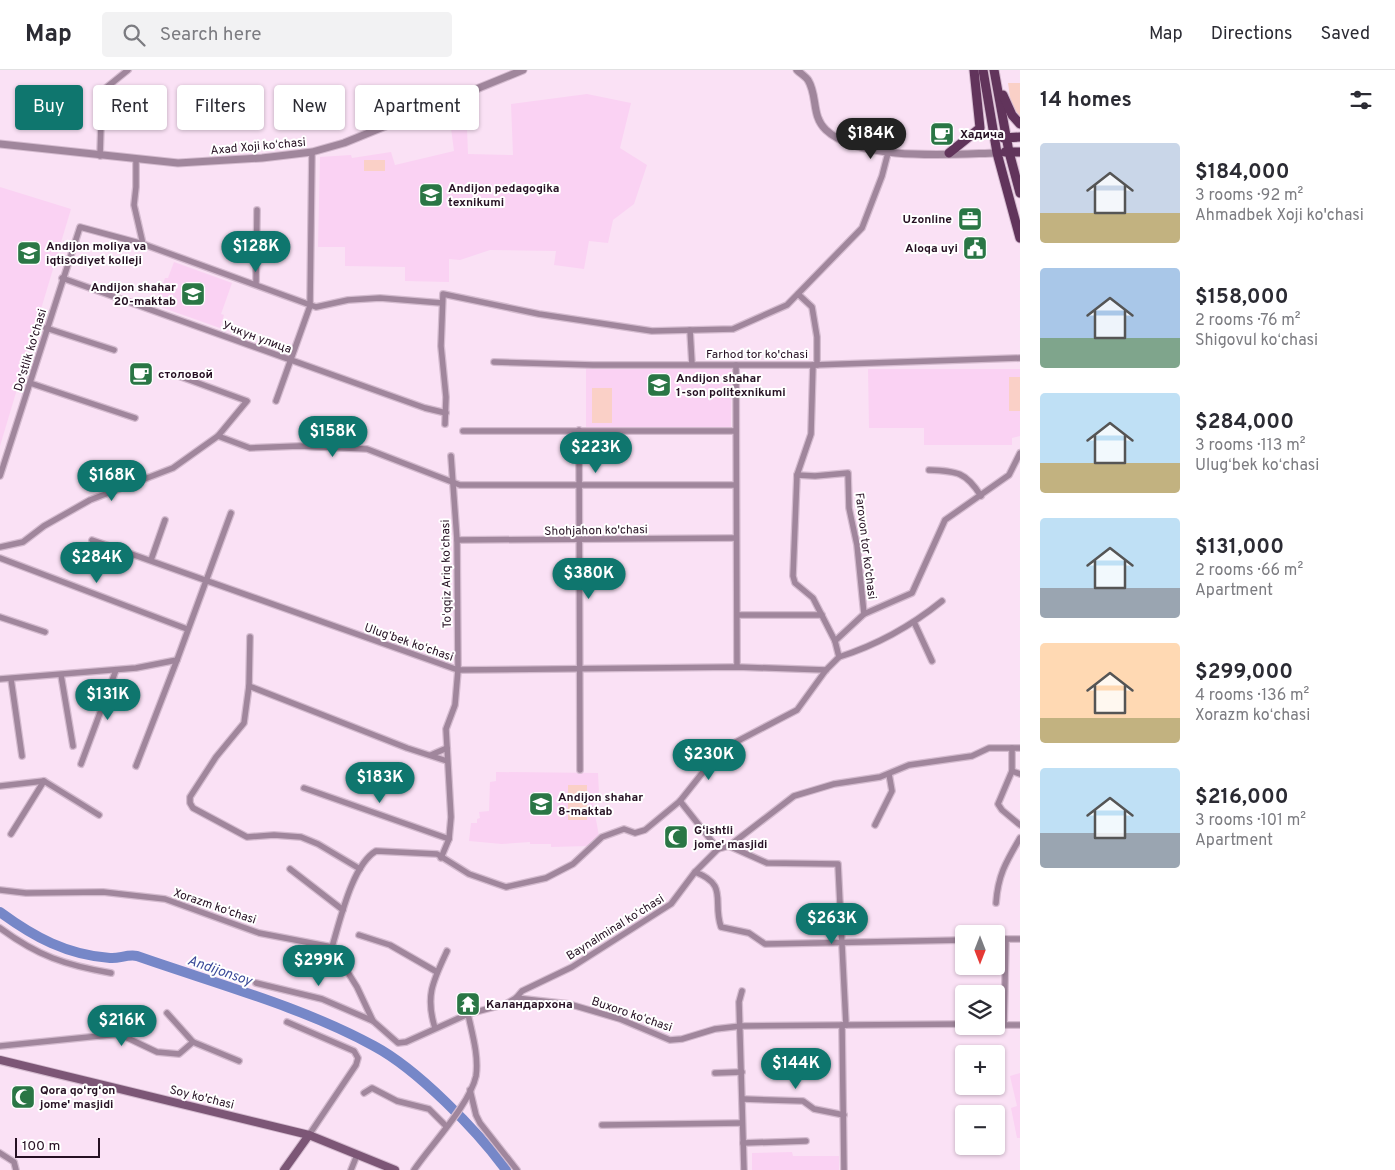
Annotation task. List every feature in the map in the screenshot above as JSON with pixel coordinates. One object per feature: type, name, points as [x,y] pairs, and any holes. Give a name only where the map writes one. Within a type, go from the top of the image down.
[{"type":"main road","points":[[949,153],[980,128],[974,70]]},
{"type":"main road","points":[[984,70],[995,138],[1009,152],[1020,193]]},
{"type":"main road","points":[[995,72],[1012,115],[1020,124]]},
{"type":"main road","points":[[995,72],[1002,145],[1020,238]]},
{"type":"main road","points":[[1002,145],[1020,137]]},
{"type":"main road","points":[[995,138],[1009,152],[1020,152]]},
{"type":"main road","name":"Soy ko'chasi","points":[[0,1060],[309,1135],[395,1170]]},
{"type":"main road","points":[[284,1170],[309,1135]]},
{"type":"street","points":[[100,156],[102,92],[128,70]]},
{"type":"street","name":"Axad Xoji koʻchasi","points":[[0,144],[19,148],[58,149],[136,160],[211,162],[312,152],[353,140],[458,98],[503,73],[523,70]]},
{"type":"street","points":[[797,70],[808,81],[817,117],[826,130],[847,142],[888,153],[949,153],[1002,145]]},
{"type":"street","points":[[276,401],[310,306],[312,152]]},
{"type":"street","points":[[445,424],[446,413],[441,346],[442,296],[446,294],[539,314],[652,331],[733,329],[787,305],[862,228],[882,176],[888,153]]},
{"type":"street","points":[[136,160],[134,205],[143,244],[256,284],[310,306],[316,307],[348,300],[380,298],[442,303]]},
{"type":"street","points":[[256,284],[257,210]]},
{"type":"street","name":"Do'stlik ko'chasi","points":[[0,476],[78,228],[83,227],[143,244]]},
{"type":"street","name":"Учкун улица","points":[[62,278],[425,408],[446,413]]},
{"type":"street","points":[[798,294],[812,307],[816,337],[811,434],[797,475],[793,576],[795,583],[813,598],[835,641],[839,657]]},
{"type":"street","points":[[46,328],[114,350]]},
{"type":"street","points":[[690,330],[692,364]]},
{"type":"street","name":"Farhod tor ko'chasi","points":[[494,362],[592,365],[815,365],[1020,358]]},
{"type":"street","points":[[736,364],[737,667]]},
{"type":"street","points":[[0,547],[23,542],[44,526],[90,500],[174,468],[218,436],[246,402],[176,374]]},
{"type":"street","points":[[30,383],[134,418]]},
{"type":"street","points":[[463,430],[736,431]]},
{"type":"street","points":[[579,430],[580,770]]},
{"type":"street","points":[[218,436],[250,448],[299,446],[367,449],[452,480],[460,485],[735,485]]},
{"type":"street","points":[[835,641],[864,614],[912,593],[945,520],[1009,475],[1020,453]]},
{"type":"street","name":"Toʻqqiz Ariq koʻchasi","points":[[441,858],[449,839],[451,817],[446,727],[455,706],[458,670],[456,540],[451,456]]},
{"type":"street","points":[[929,470],[950,471],[967,476],[981,496]]},
{"type":"street","name":"Farovon tor ko'chasi","points":[[797,475],[815,476],[848,473],[849,508],[857,545],[864,614]]},
{"type":"street","points":[[136,766],[232,513]]},
{"type":"street","points":[[151,560],[165,520]]},
{"type":"street","name":"Shohjahon ko'chasi","points":[[456,540],[736,538]]},
{"type":"street","name":"Ulugʻbek koʻchasi","points":[[92,540],[458,670],[737,667],[826,670]]},
{"type":"street","points":[[0,558],[187,629]]},
{"type":"street","points":[[373,1021],[357,987],[332,946],[343,910],[360,869],[371,854],[380,851],[437,854],[469,874],[506,887],[546,878],[573,864],[602,837],[624,829],[635,833],[645,830],[680,801],[714,757],[732,744],[797,710],[826,670],[839,657],[883,640],[914,622],[942,601]]},
{"type":"street","points":[[738,615],[822,615]]},
{"type":"street","points":[[0,617],[45,632]]},
{"type":"street","points":[[914,622],[932,661]]},
{"type":"street","points":[[250,637],[249,686],[244,723],[216,757],[190,797],[190,803],[193,808],[247,837],[274,835],[301,837],[318,844],[360,869]]},
{"type":"street","points":[[0,679],[116,670],[176,660]]},
{"type":"street","points":[[81,764],[116,670]]},
{"type":"street","points":[[61,675],[73,746]]},
{"type":"street","points":[[11,679],[22,756]]},
{"type":"street","points":[[249,686],[448,761]]},
{"type":"street","points":[[430,755],[447,748]]},
{"type":"street","points":[[680,801],[718,849],[730,846],[794,796],[834,784],[889,774],[909,765],[972,756],[989,748],[1020,748]]},
{"type":"street","points":[[1012,748],[1012,772],[998,804],[1002,810],[1020,825]]},
{"type":"street","points":[[1012,772],[1020,774]]},
{"type":"street","points":[[876,824],[892,791],[889,774]]},
{"type":"street","points":[[12,834],[44,781]]},
{"type":"street","points":[[0,786],[44,781],[98,815]]},
{"type":"street","points":[[304,788],[449,839]]},
{"type":"street","points":[[996,903],[998,882],[1002,869],[1020,838]]},
{"type":"street","points":[[730,846],[768,863],[838,864],[844,1025],[844,1170]]},
{"type":"street","name":"Baynalminal koʻchasi","points":[[373,1021],[398,1043],[406,1042],[468,1014],[506,1004],[516,998],[522,991],[572,967],[671,904],[695,872],[718,849]]},
{"type":"street","points":[[290,869],[343,910]]},
{"type":"street","points":[[695,872],[709,877],[714,883],[718,896],[721,927],[749,933],[764,944],[955,940]]},
{"type":"street","name":"Xorazm koʻchasi","points":[[0,890],[26,893],[103,892],[165,899],[259,933],[332,946]]},
{"type":"street","points":[[0,928],[23,945],[70,966],[111,972]]},
{"type":"street","points":[[358,935],[390,946],[438,972]]},
{"type":"street","points":[[1005,985],[1006,939],[1020,939]]},
{"type":"street","points":[[435,1028],[430,1003],[431,989],[447,951]]},
{"type":"street","points":[[256,983],[322,999],[373,1021]]},
{"type":"street","points":[[742,991],[739,1002],[744,1170]]},
{"type":"street","name":"Buxoro koʻchasi","points":[[516,998],[569,1004],[620,1019],[670,1040],[682,1039],[715,1029],[741,1026],[955,1024]]},
{"type":"street","points":[[167,1013],[193,1042],[239,1061]]},
{"type":"street","points":[[414,1170],[463,1103],[476,1077],[476,1057],[468,1014]]},
{"type":"street","points":[[288,1022],[354,1051],[358,1058],[356,1065],[309,1135]]},
{"type":"street","points":[[1005,1025],[1020,1024]]},
{"type":"street","points":[[0,1046],[119,1034],[157,1052],[179,1054],[193,1042]]},
{"type":"street","points":[[715,1073],[742,1072]]},
{"type":"street","points":[[364,1093],[372,1088],[397,1101],[429,1109],[448,1124]]},
{"type":"street","points":[[470,1090],[480,1122],[517,1170]]},
{"type":"street","points":[[743,1099],[803,1101],[814,1109],[844,1115]]},
{"type":"street","points":[[602,1125],[742,1123]]},
{"type":"street","points":[[743,1142],[806,1141]]},
{"type":"street","points":[[0,1153],[14,1162],[16,1170]]},
{"type":"street","points":[[351,1170],[357,1155]]},
{"type":"shaded area","points":[[1008,83],[1020,83],[1020,118],[1011,103]]},
{"type":"shaded area","name":"Andijon pedagogika texnikumi","points":[[587,94],[631,103],[620,148],[647,165],[634,204],[613,220],[608,243],[589,241],[584,269],[554,265],[556,251],[490,250],[460,260],[449,259],[449,282],[405,281],[405,267],[345,266],[345,247],[318,247],[320,157],[351,155],[352,158],[391,152],[395,165],[454,151],[451,130],[467,130],[468,154],[513,155],[511,104]]},
{"type":"shaded area","points":[[364,160],[385,160],[385,171],[364,171]]},
{"type":"shaded area","name":"Andijon moliya va iqtisodiyet kolleji","points":[[0,187],[71,209],[0,446]]},
{"type":"shaded area","name":"Andijon shahar 20-maktab","points":[[174,262],[232,283],[221,314],[224,315],[220,328],[155,305],[165,278],[168,278]]},
{"type":"shaded area","name":"Andijon shahar 1-son politexnikumi","points":[[586,368],[732,368],[731,428],[586,428]]},
{"type":"shaded area","points":[[868,369],[1020,369],[1020,436],[1012,438],[1012,445],[924,445],[924,428],[869,428]]},
{"type":"shaded area","points":[[1009,377],[1020,377],[1020,411],[1009,411]]},
{"type":"shaded area","points":[[592,388],[612,388],[612,423],[592,423]]},
{"type":"shaded area","name":"Andijon shahar 8-maktab","points":[[496,772],[598,773],[599,793],[592,798],[599,836],[589,846],[551,847],[551,844],[530,844],[530,842],[502,844],[469,841],[471,823],[477,823],[477,819],[480,818],[479,812],[489,811],[490,782],[496,781]]},
{"type":"shaded area","points":[[568,785],[587,785],[587,820],[568,820]]},
{"type":"shaded area","points":[[1020,1073],[1020,1138],[1017,1138],[1011,1108],[1017,1106],[1010,1076]]},
{"type":"shaded area","points":[[792,1152],[793,1156],[839,1156],[839,1170],[752,1170],[752,1153]]},
{"type":"waterway","name":"Andijonsoy","points":[[0,912],[38,937],[65,949],[110,958],[137,956],[258,996],[347,1032],[391,1056],[409,1069],[463,1119],[506,1170]]},
{"type":"place","name":"Хадича","points":[[942,134]]},
{"type":"place","name":"Andijon pedagogika texnikumi","points":[[431,195]]},
{"type":"place","name":"Uzonline","points":[[970,219]]},
{"type":"place","name":"Aloqa uyi","points":[[975,248]]},
{"type":"place","name":"Andijon moliya va iqtisodiyet kolleji","points":[[29,253]]},
{"type":"place","name":"Andijon shahar 20-maktab","points":[[193,294]]},
{"type":"place","name":"столовой","points":[[141,374]]},
{"type":"place","name":"Andijon shahar 1-son politexnikumi","points":[[659,385]]},
{"type":"place","name":"Andijon shahar 8-maktab","points":[[541,804]]},
{"type":"place","name":"Gʻishtli jome' masjidi","points":[[676,837]]},
{"type":"place","name":"Каландархона","points":[[468,1004]]},
{"type":"place","name":"Qora qoʻrgʻon jome' masjidi","points":[[23,1097]]}]
